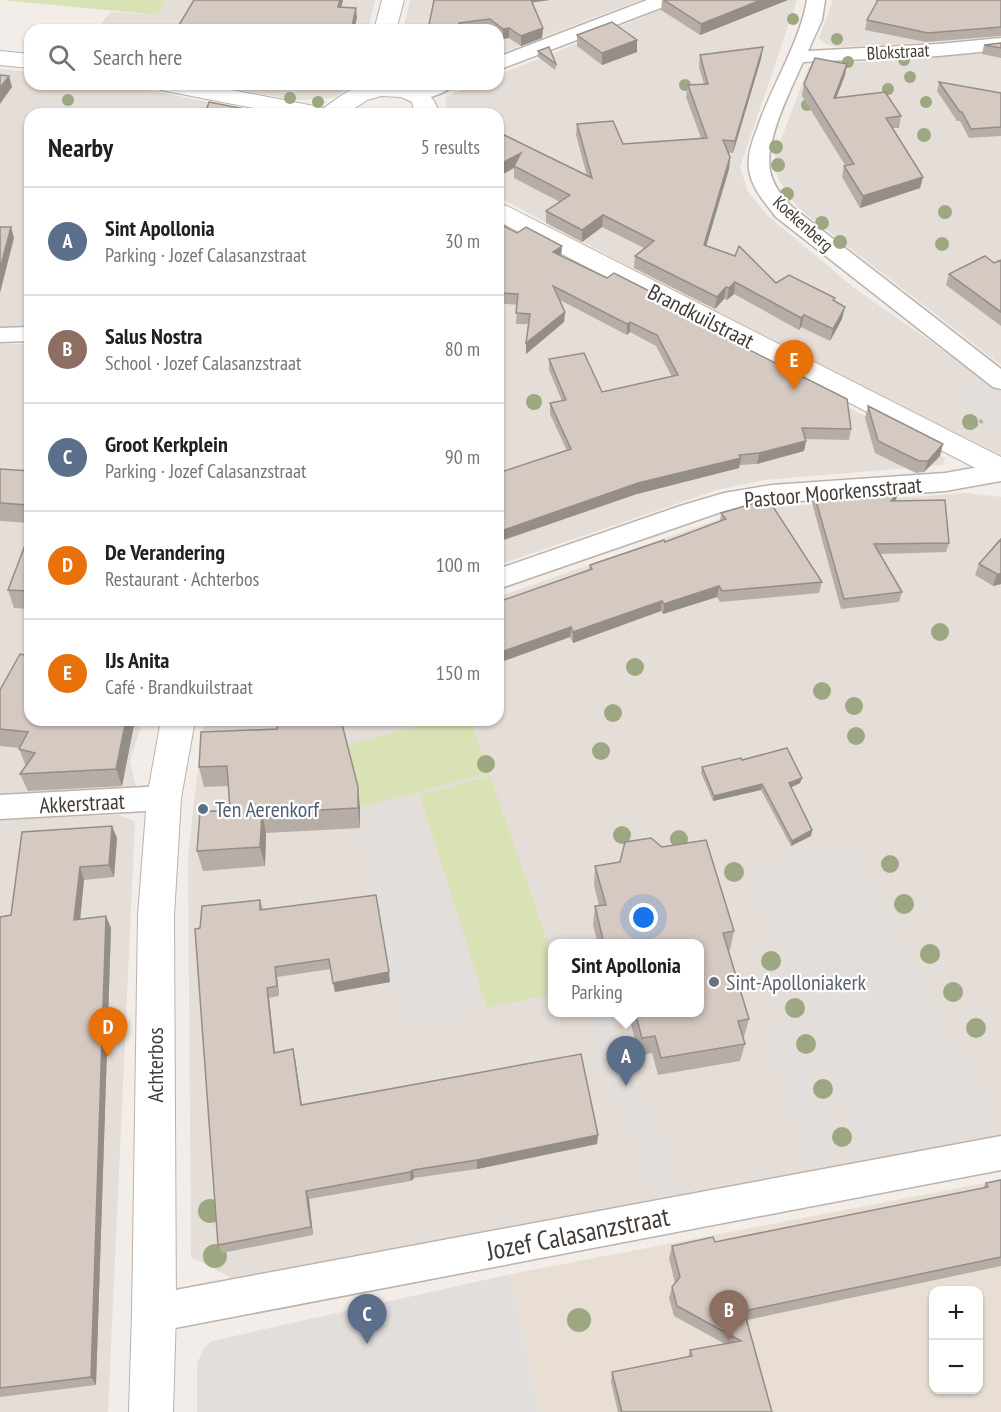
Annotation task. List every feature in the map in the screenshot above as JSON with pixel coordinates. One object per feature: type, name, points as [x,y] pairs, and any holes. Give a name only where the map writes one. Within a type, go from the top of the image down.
[{"type":"street","points":[[387,24],[393,0]]},
{"type":"street","points":[[504,61],[664,0]]},
{"type":"street","name":"Koekenberg","points":[[816,0],[813,20],[762,141],[759,165],[765,188],[784,212],[1001,381]]},
{"type":"street","name":"Blokstraat","points":[[796,57],[938,50],[1001,44]]},
{"type":"street","points":[[0,58],[24,60]]},
{"type":"street","points":[[197,90],[289,108]]},
{"type":"street","points":[[339,108],[362,93],[371,90]]},
{"type":"street","points":[[399,90],[421,104],[437,90]]},
{"type":"street","name":"Brandkuilstraat","points":[[504,214],[1001,471]]},
{"type":"street","points":[[0,335],[24,334]]},
{"type":"street","name":"Pastoor Moorkensstraat","points":[[504,577],[689,512],[724,502],[772,494],[945,482],[1001,471]]},
{"type":"street","name":"Achterbos","points":[[151,1412],[154,1313],[156,916],[164,798],[177,726]]},
{"type":"street","name":"Akkerstraat","points":[[0,807],[164,798]]},
{"type":"street","name":"Jozef Calasanzstraat","points":[[154,1313],[1001,1153]]},
{"type":"shaded area","points":[[165,0],[375,0],[369,24],[100,24],[111,12],[158,15]]},
{"type":"shaded area","points":[[410,0],[640,0],[504,52],[504,24],[404,24]]},
{"type":"shaded area","points":[[686,0],[797,0],[740,167],[748,192],[768,216],[853,287],[1001,391],[1001,457],[759,335],[504,200],[504,108],[446,108],[445,97],[462,90],[504,90],[504,73]]},
{"type":"shaded area","points":[[833,0],[1001,0],[1001,36],[836,47],[824,43],[819,38]]},
{"type":"shaded area","points":[[1001,52],[1001,365],[797,207],[779,180],[774,166],[775,155],[809,66]]},
{"type":"shaded area","points":[[0,69],[24,71],[24,90],[150,90],[235,108],[24,108],[24,326],[0,327]]},
{"type":"shaded area","points":[[239,90],[344,90],[333,98],[295,100]]},
{"type":"shaded area","points":[[504,227],[945,458],[943,465],[764,480],[717,490],[504,563]]},
{"type":"shaded area","points":[[0,344],[24,344],[24,726],[141,726],[130,761],[137,791],[0,798]]},
{"type":"shaded area","points":[[979,387],[1001,404],[1001,437],[977,413],[957,400]]},
{"type":"shaded area","points":[[966,493],[1001,497],[1001,1135],[231,1278],[191,1257],[188,856],[203,726],[504,726],[504,595],[748,509]]},
{"type":"shaded area","points":[[412,799],[482,1008],[402,1022],[362,835],[363,811]]},
{"type":"shaded area","points":[[119,815],[135,822],[108,1412],[0,1412],[0,819]]},
{"type":"shaded area","points":[[851,842],[997,1130],[863,1157],[749,869]]},
{"type":"shaded area","points":[[589,1017],[612,1017],[677,1188],[656,1194]]},
{"type":"shaded area","points":[[792,1030],[836,1161],[813,1165],[770,1034]]},
{"type":"shaded area","points":[[1001,1180],[1001,1412],[540,1412],[511,1274]]},
{"type":"shaded area","points":[[511,1274],[540,1412],[197,1412],[197,1363],[205,1347],[212,1341]]},
{"type":"green space","points":[[2,0],[165,0],[158,15]]},
{"type":"green space","points":[[420,726],[472,726],[490,773],[360,807],[345,745]]},
{"type":"green space","points":[[490,776],[548,943],[548,995],[487,1008],[420,795]]},
{"type":"building","points":[[194,0],[340,0],[338,7],[356,8],[352,24],[180,24]]},
{"type":"building","points":[[434,0],[531,0],[543,28],[521,36],[509,28],[504,29],[504,24],[496,24],[490,19],[459,24],[429,24]]},
{"type":"building","points":[[664,0],[761,0],[701,24]]},
{"type":"building","points":[[878,0],[1001,0],[1001,27],[928,33],[867,20]]},
{"type":"building","points":[[612,22],[637,40],[602,53],[577,35]]},
{"type":"building","points":[[1001,43],[1001,48],[984,45]]},
{"type":"building","points":[[549,47],[556,64],[538,51]]},
{"type":"building","points":[[763,47],[735,141],[723,140],[730,157],[704,245],[735,256],[739,246],[776,283],[789,275],[835,298],[833,300],[845,307],[833,329],[804,315],[801,318],[735,282],[729,288],[726,287],[717,297],[635,256],[654,241],[603,215],[582,230],[546,211],[570,195],[514,166],[521,153],[504,162],[504,135],[592,178],[577,124],[613,121],[623,144],[707,138],[688,85],[708,84],[700,55]]},
{"type":"building","points":[[815,58],[847,64],[834,98],[885,92],[901,116],[886,118],[923,177],[863,196],[844,166],[854,164],[804,84]]},
{"type":"building","points":[[0,75],[9,76],[0,88]]},
{"type":"building","points":[[939,82],[1001,93],[1001,127],[971,129],[962,112]]},
{"type":"building","points":[[209,102],[240,108],[207,108]]},
{"type":"building","points":[[504,226],[517,233],[526,227],[562,246],[553,252],[607,278],[614,273],[697,315],[690,320],[847,399],[851,429],[802,428],[806,441],[759,453],[739,455],[741,458],[638,483],[504,530],[504,471],[571,449],[550,403],[566,400],[549,359],[584,353],[602,392],[678,375],[657,335],[630,322],[627,324],[553,286],[565,312],[526,343],[530,314],[516,313],[518,294],[504,293]]},
{"type":"building","points":[[0,227],[11,227],[0,269]]},
{"type":"building","points":[[985,256],[994,263],[1001,260],[1001,312],[949,274]]},
{"type":"building","points":[[868,406],[943,444],[928,461],[919,461],[878,441]]},
{"type":"building","points":[[0,469],[24,471],[24,505],[0,503]]},
{"type":"building","points":[[898,493],[891,501],[945,500],[949,543],[874,544],[902,592],[844,599],[814,494]]},
{"type":"building","points":[[768,499],[822,582],[722,591],[719,586],[664,604],[662,601],[573,632],[571,627],[504,651],[504,600],[592,569],[590,565],[664,540],[665,542],[726,519],[721,513]]},
{"type":"building","points":[[1001,539],[1001,574],[997,574],[979,564]]},
{"type":"building","points":[[24,548],[24,591],[8,590]]},
{"type":"building","points":[[20,654],[24,655],[24,726],[125,726],[116,769],[20,774],[35,753],[19,749],[28,732],[0,729],[0,690]]},
{"type":"building","points":[[277,726],[343,726],[358,787],[358,808],[262,813],[260,847],[197,851],[200,812],[230,810],[227,766],[199,767],[201,732],[277,729]]},
{"type":"building","points":[[787,748],[802,778],[789,783],[812,830],[792,841],[762,784],[714,796],[702,767],[741,758],[742,760]]},
{"type":"building","points":[[112,826],[109,865],[80,867],[74,920],[106,916],[91,1377],[0,1388],[0,917],[11,915],[22,832]]},
{"type":"building","name":"Sint-Apolloniakerk","points":[[651,838],[662,847],[706,840],[734,931],[723,933],[749,1019],[738,1021],[745,1044],[661,1058],[655,1036],[642,1038],[636,1017],[704,1017],[704,939],[603,939],[595,906],[606,905],[595,866],[620,862],[625,842]]},
{"type":"building","points":[[376,895],[389,972],[333,983],[329,959],[275,967],[277,986],[267,988],[274,1053],[293,1049],[301,1105],[581,1054],[598,1135],[306,1191],[311,1227],[218,1245],[195,929],[200,928],[202,906],[260,900],[260,910]]},
{"type":"building","points":[[1001,1180],[1001,1257],[744,1311],[772,1412],[622,1412],[612,1372],[692,1356],[690,1350],[741,1341],[677,1306],[672,1287],[680,1277],[672,1246],[713,1237],[715,1242],[988,1187],[986,1183]]},
{"type":"place","name":"IJs Anita","points":[[794,390]]},
{"type":"place","name":"Ten Aerenkorf","points":[[203,809]]},
{"type":"place","name":"Sint-Apolloniakerk","points":[[714,982]]},
{"type":"place","name":"De Verandering","points":[[108,1057]]},
{"type":"place","name":"Sint Apollonia","points":[[626,1086]]},
{"type":"place","name":"Salus Nostra","points":[[729,1340]]},
{"type":"place","name":"Groot Kerkplein","points":[[367,1344]]}]
